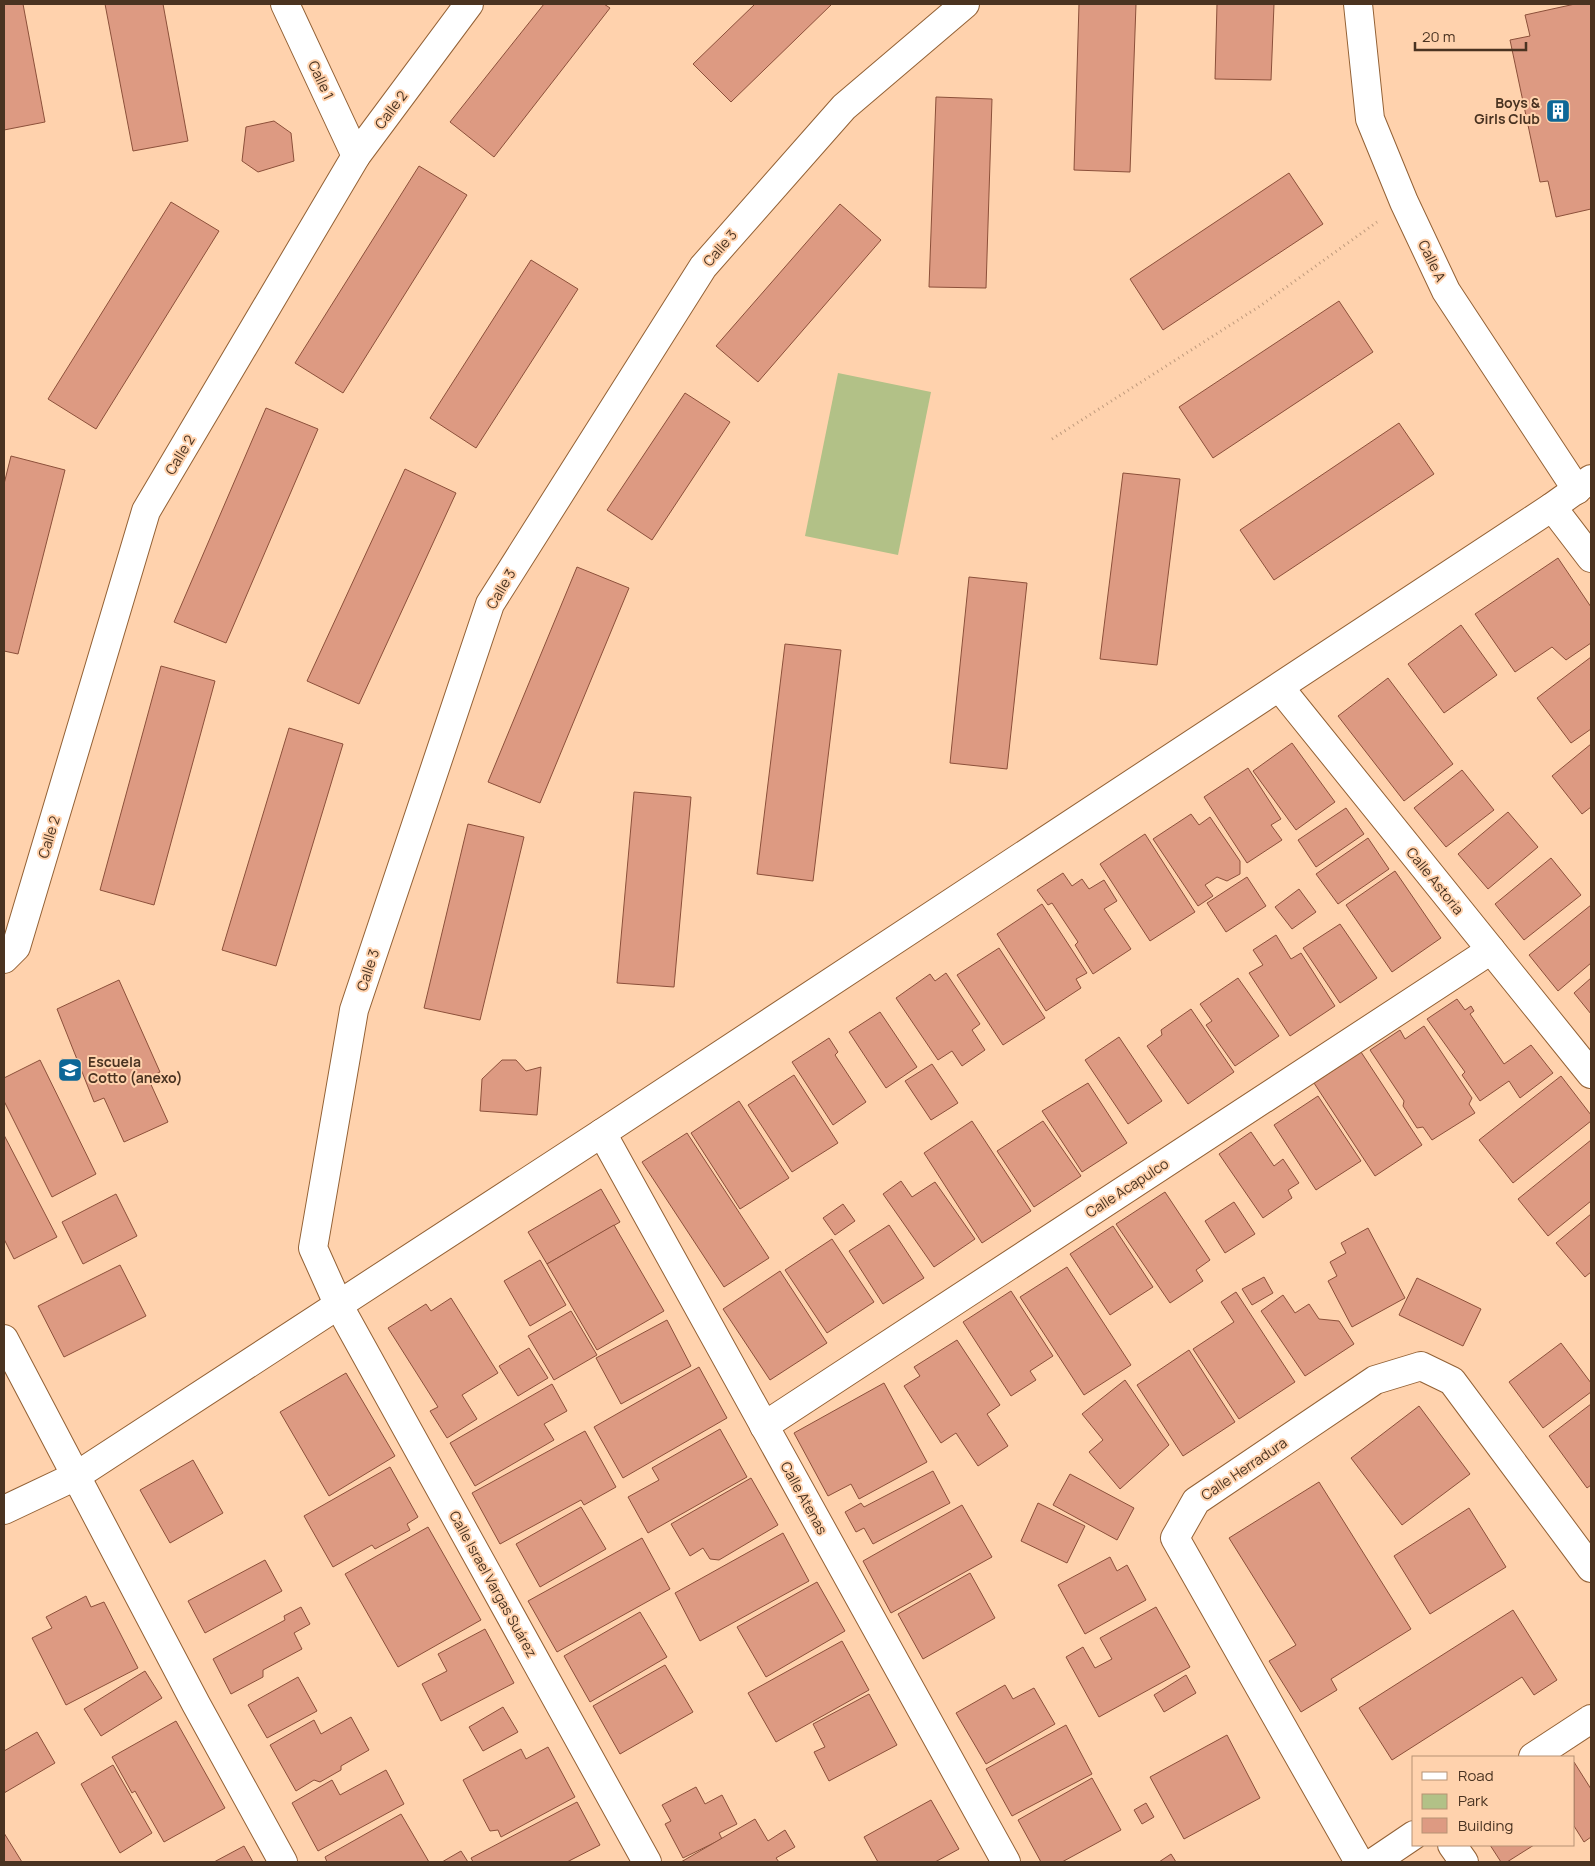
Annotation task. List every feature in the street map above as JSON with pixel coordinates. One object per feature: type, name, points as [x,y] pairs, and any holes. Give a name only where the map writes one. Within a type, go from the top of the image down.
[{"type":"street","name":"Calle 1","points":[[286,4],[356,156]]},
{"type":"street","name":"Calle 2","points":[[4,958],[16,947],[146,511],[356,156],[469,4]]},
{"type":"street","name":"Calle 3","points":[[339,1306],[312,1248],[354,1010],[490,604],[703,267],[844,107],[965,4]]},
{"type":"street","name":"Calle A","points":[[1358,4],[1370,120],[1404,202],[1446,291],[1584,484]]},
{"type":"street","points":[[4,1510],[76,1476],[339,1306],[1280,688],[1552,508],[1584,484]]},
{"type":"street","points":[[1552,508],[1591,558]]},
{"type":"street","name":"Calle Astoria","points":[[1280,688],[1591,1074]]},
{"type":"street","name":"Calle Acapulco","points":[[764,1426],[1491,950]]},
{"type":"street","name":"Calle Atenas","points":[[602,1133],[1006,1862]]},
{"type":"street","name":"Calle Israel Vargas Suárez","points":[[339,1306],[647,1862]]},
{"type":"street","points":[[4,1339],[182,1678],[283,1862]]},
{"type":"street","name":"Calle Herradura","points":[[1359,1862],[1174,1538],[1196,1501],[1376,1380],[1421,1366],[1452,1381],[1591,1568]]},
{"type":"street","points":[[1535,1756],[1591,1719]]},
{"type":"street","points":[[1374,1862],[1412,1836]]},
{"type":"street","points":[[1453,1846],[1464,1862]]},
{"type":"path","points":[[1052,439],[1260,306],[1404,202]]},
{"type":"green space","points":[[838,373],[931,392],[898,555],[805,536]]},
{"type":"building","points":[[4,4],[23,4],[45,122],[4,130]]},
{"type":"building","points":[[105,4],[163,4],[188,141],[133,151]]},
{"type":"building","points":[[544,4],[604,4],[610,8],[494,157],[450,122]]},
{"type":"building","points":[[755,4],[832,4],[731,102],[693,64]]},
{"type":"building","points":[[1079,4],[1136,4],[1130,172],[1074,170]]},
{"type":"building","points":[[1217,4],[1274,4],[1271,80],[1215,79]]},
{"type":"building","name":"Boys & Girls Club","points":[[1575,4],[1591,4],[1591,209],[1556,217],[1548,181],[1540,182],[1510,40],[1530,36],[1525,15]]},
{"type":"building","points":[[936,97],[992,99],[986,288],[929,287]]},
{"type":"building","points":[[274,121],[291,133],[294,161],[258,172],[242,161],[246,127]]},
{"type":"building","points":[[419,166],[467,195],[343,393],[295,363]]},
{"type":"building","points":[[1289,173],[1323,224],[1163,330],[1130,279]]},
{"type":"building","points":[[171,202],[219,231],[96,429],[48,399]]},
{"type":"building","points":[[840,204],[881,240],[758,382],[716,346]]},
{"type":"building","points":[[531,260],[578,289],[476,448],[430,418]]},
{"type":"building","points":[[1339,301],[1373,352],[1213,458],[1179,407]]},
{"type":"building","points":[[685,393],[730,422],[652,540],[607,510]]},
{"type":"building","points":[[266,408],[318,429],[226,643],[174,622]]},
{"type":"building","points":[[1399,423],[1434,474],[1274,580],[1240,530]]},
{"type":"building","points":[[11,456],[65,470],[18,654],[4,651],[4,484]]},
{"type":"building","points":[[405,469],[456,493],[359,704],[307,681]]},
{"type":"building","points":[[1123,473],[1180,479],[1157,665],[1100,659]]},
{"type":"building","points":[[1558,558],[1591,607],[1591,643],[1566,660],[1552,647],[1515,672],[1475,614]]},
{"type":"building","points":[[577,567],[629,588],[540,803],[488,782]]},
{"type":"building","points":[[969,577],[1027,583],[1007,769],[950,763]]},
{"type":"building","points":[[1461,625],[1497,675],[1444,713],[1408,664]]},
{"type":"building","points":[[785,644],[841,650],[813,881],[757,874]]},
{"type":"building","points":[[1591,657],[1591,729],[1571,743],[1537,698]]},
{"type":"building","points":[[161,666],[215,681],[154,905],[100,890]]},
{"type":"building","points":[[1388,678],[1453,764],[1404,801],[1338,716]]},
{"type":"building","points":[[289,728],[343,744],[276,966],[222,950]]},
{"type":"building","points":[[1292,743],[1335,802],[1296,830],[1253,771]]},
{"type":"building","points":[[1591,744],[1591,807],[1582,814],[1552,776]]},
{"type":"building","points":[[1248,768],[1281,819],[1271,825],[1282,840],[1247,863],[1204,797]]},
{"type":"building","points":[[1462,770],[1494,810],[1446,847],[1414,808]]},
{"type":"building","points":[[634,792],[691,797],[674,987],[617,983]]},
{"type":"building","points":[[1346,808],[1364,834],[1316,867],[1298,840]]},
{"type":"building","points":[[1508,812],[1538,847],[1488,889],[1458,854]]},
{"type":"building","points":[[1191,814],[1199,825],[1210,817],[1240,861],[1240,874],[1227,881],[1217,877],[1205,885],[1213,896],[1198,906],[1153,839]]},
{"type":"building","points":[[468,824],[524,837],[480,1020],[424,1008]]},
{"type":"building","points":[[1145,834],[1195,912],[1150,941],[1100,864]]},
{"type":"building","points":[[1368,838],[1389,869],[1338,904],[1316,874]]},
{"type":"building","points":[[1551,858],[1581,895],[1524,940],[1495,904]]},
{"type":"building","points":[[1395,871],[1441,938],[1392,972],[1346,905]]},
{"type":"building","points":[[1063,873],[1072,886],[1082,879],[1089,889],[1104,880],[1117,901],[1104,909],[1131,949],[1093,974],[1075,945],[1078,942],[1052,903],[1048,905],[1037,890]]},
{"type":"building","points":[[1247,877],[1266,906],[1226,932],[1207,903]]},
{"type":"building","points":[[1299,889],[1316,912],[1292,929],[1275,907]]},
{"type":"building","points":[[1042,904],[1087,973],[1076,979],[1081,988],[1046,1011],[997,934]]},
{"type":"building","points":[[1591,905],[1591,963],[1558,991],[1529,955]]},
{"type":"building","points":[[1340,924],[1377,978],[1340,1003],[1303,948]]},
{"type":"building","points":[[1276,935],[1291,959],[1301,953],[1335,1006],[1290,1036],[1249,973],[1263,965],[1253,950]]},
{"type":"building","points":[[999,948],[1045,1018],[1003,1045],[957,975]]},
{"type":"building","points":[[946,973],[980,1024],[972,1030],[985,1050],[962,1066],[952,1051],[938,1060],[896,998],[930,974],[935,981]]},
{"type":"building","points":[[1238,978],[1279,1036],[1235,1066],[1206,1025],[1212,1021],[1200,1004]]},
{"type":"building","points":[[1591,978],[1591,1014],[1574,993]]},
{"type":"building","points":[[119,980],[160,1072],[148,1078],[168,1122],[124,1142],[104,1098],[94,1102],[57,1009]]},
{"type":"building","points":[[1457,999],[1465,1010],[1471,1006],[1474,1011],[1470,1014],[1504,1064],[1531,1045],[1553,1073],[1520,1098],[1509,1081],[1480,1101],[1462,1075],[1465,1072],[1427,1019]]},
{"type":"building","points":[[1191,1009],[1234,1072],[1188,1104],[1147,1046],[1162,1035],[1161,1030]]},
{"type":"building","points":[[880,1012],[917,1067],[886,1088],[849,1032]]},
{"type":"building","points":[[1424,1026],[1472,1098],[1469,1104],[1475,1113],[1432,1140],[1423,1127],[1417,1128],[1403,1106],[1404,1101],[1370,1050],[1400,1030],[1405,1039]]},
{"type":"building","points":[[1119,1037],[1162,1101],[1128,1124],[1085,1060]]},
{"type":"building","points":[[829,1038],[838,1052],[835,1055],[866,1102],[833,1125],[792,1062]]},
{"type":"building","points":[[1361,1052],[1422,1145],[1375,1176],[1314,1083]]},
{"type":"building","points":[[40,1060],[96,1174],[52,1197],[4,1101],[4,1078]]},
{"type":"building","points":[[502,1060],[516,1060],[526,1071],[541,1067],[537,1115],[480,1111],[482,1079]]},
{"type":"building","points":[[932,1064],[958,1103],[931,1120],[905,1081]]},
{"type":"building","points":[[794,1075],[838,1143],[792,1172],[748,1105]]},
{"type":"building","points":[[1561,1076],[1591,1115],[1591,1121],[1513,1183],[1479,1140]]},
{"type":"building","points":[[1088,1083],[1127,1143],[1082,1172],[1042,1111]]},
{"type":"building","points":[[1318,1096],[1361,1161],[1316,1190],[1274,1125]]},
{"type":"building","points":[[739,1101],[789,1178],[740,1209],[691,1133]]},
{"type":"building","points":[[972,1121],[1031,1211],[982,1243],[924,1153]]},
{"type":"building","points":[[1043,1121],[1081,1176],[1034,1207],[997,1151]]},
{"type":"building","points":[[1251,1132],[1274,1166],[1283,1159],[1299,1183],[1288,1190],[1292,1198],[1263,1218],[1219,1154]]},
{"type":"building","points":[[687,1133],[769,1258],[724,1287],[642,1162]]},
{"type":"building","points":[[4,1135],[57,1237],[14,1259],[4,1239]]},
{"type":"building","points":[[1591,1140],[1591,1201],[1548,1236],[1518,1199]]},
{"type":"building","points":[[901,1181],[912,1197],[935,1182],[975,1239],[934,1267],[883,1194]]},
{"type":"building","points":[[601,1189],[620,1222],[547,1264],[528,1232]]},
{"type":"building","points":[[1165,1192],[1210,1260],[1196,1270],[1203,1281],[1170,1303],[1116,1224]]},
{"type":"building","points":[[116,1194],[137,1236],[83,1264],[62,1222]]},
{"type":"building","points":[[1234,1202],[1255,1234],[1225,1253],[1205,1221]]},
{"type":"building","points":[[843,1204],[855,1221],[835,1235],[823,1218]]},
{"type":"building","points":[[1591,1214],[1591,1272],[1585,1277],[1556,1243]]},
{"type":"building","points":[[614,1225],[664,1311],[597,1350],[547,1264]]},
{"type":"building","points":[[889,1225],[924,1278],[883,1304],[849,1251]]},
{"type":"building","points":[[1113,1226],[1153,1287],[1110,1315],[1070,1254]]},
{"type":"building","points":[[1368,1228],[1405,1298],[1352,1327],[1328,1281],[1337,1276],[1330,1262],[1346,1253],[1341,1243]]},
{"type":"building","points":[[832,1239],[874,1302],[827,1333],[785,1270]]},
{"type":"building","points":[[540,1260],[566,1305],[530,1326],[504,1281]]},
{"type":"building","points":[[120,1265],[146,1316],[64,1357],[38,1306]]},
{"type":"building","points":[[1067,1267],[1131,1365],[1084,1395],[1020,1297]]},
{"type":"building","points":[[780,1271],[827,1343],[770,1380],[723,1309]]},
{"type":"building","points":[[1264,1277],[1273,1293],[1252,1305],[1242,1289]]},
{"type":"building","points":[[1417,1278],[1481,1309],[1463,1346],[1399,1315]]},
{"type":"building","points":[[1011,1291],[1053,1356],[1030,1371],[1036,1380],[1011,1396],[963,1322]]},
{"type":"building","points":[[1236,1292],[1295,1382],[1239,1419],[1193,1349],[1234,1322],[1221,1302]]},
{"type":"building","points":[[1283,1295],[1295,1313],[1309,1304],[1319,1319],[1339,1321],[1354,1344],[1305,1376],[1261,1311]]},
{"type":"building","points":[[451,1298],[498,1373],[462,1395],[477,1419],[447,1438],[430,1411],[438,1407],[388,1328],[426,1304],[431,1311]]},
{"type":"building","points":[[571,1311],[597,1355],[554,1380],[528,1336]]},
{"type":"building","points":[[667,1320],[691,1366],[621,1404],[596,1358]]},
{"type":"building","points":[[957,1340],[1000,1405],[987,1414],[1008,1446],[978,1466],[956,1433],[941,1443],[904,1386],[920,1376],[914,1367]]},
{"type":"building","points":[[1561,1343],[1591,1383],[1591,1392],[1543,1428],[1509,1382]]},
{"type":"building","points":[[529,1348],[548,1378],[518,1396],[499,1366]]},
{"type":"building","points":[[1189,1350],[1235,1422],[1183,1456],[1137,1385]]},
{"type":"building","points":[[699,1367],[727,1418],[623,1478],[594,1427]]},
{"type":"building","points":[[346,1373],[395,1456],[329,1496],[280,1412]]},
{"type":"building","points":[[1125,1380],[1169,1445],[1120,1489],[1089,1452],[1103,1440],[1082,1414]]},
{"type":"building","points":[[884,1383],[927,1462],[859,1499],[851,1484],[828,1496],[794,1433]]},
{"type":"building","points":[[552,1384],[567,1411],[544,1424],[554,1440],[475,1486],[450,1443]]},
{"type":"building","points":[[1591,1404],[1591,1485],[1587,1488],[1549,1436]]},
{"type":"building","points":[[1419,1406],[1470,1474],[1402,1525],[1351,1458]]},
{"type":"building","points":[[720,1429],[747,1477],[648,1533],[628,1497],[659,1480],[652,1468]]},
{"type":"building","points":[[585,1431],[616,1487],[584,1505],[581,1500],[500,1544],[472,1493]]},
{"type":"building","points":[[193,1460],[223,1513],[170,1543],[140,1490]]},
{"type":"building","points":[[390,1467],[418,1517],[407,1524],[410,1530],[375,1549],[372,1545],[333,1567],[304,1516]]},
{"type":"building","points":[[933,1471],[950,1503],[873,1544],[864,1528],[856,1532],[845,1512],[861,1503],[864,1507]]},
{"type":"building","points":[[1070,1474],[1134,1508],[1117,1540],[1053,1505]]},
{"type":"building","points":[[751,1478],[778,1525],[719,1560],[710,1559],[703,1548],[690,1556],[671,1524]]},
{"type":"building","points":[[1319,1482],[1411,1629],[1331,1679],[1337,1690],[1301,1712],[1269,1661],[1296,1645],[1229,1538]]},
{"type":"building","points":[[1038,1503],[1085,1526],[1067,1563],[1021,1541]]},
{"type":"building","points":[[962,1505],[992,1557],[891,1613],[863,1561]]},
{"type":"building","points":[[581,1507],[606,1549],[540,1587],[516,1544]]},
{"type":"building","points":[[1469,1508],[1506,1567],[1430,1614],[1394,1556]]},
{"type":"building","points":[[428,1527],[481,1620],[398,1667],[345,1574]]},
{"type":"building","points":[[783,1533],[809,1581],[700,1641],[675,1593]]},
{"type":"building","points":[[642,1538],[670,1589],[557,1652],[528,1601]]},
{"type":"building","points":[[1110,1557],[1117,1571],[1127,1565],[1146,1600],[1085,1634],[1058,1585]]},
{"type":"building","points":[[265,1560],[282,1591],[205,1633],[188,1601]]},
{"type":"building","points":[[970,1573],[995,1618],[923,1659],[898,1614]]},
{"type":"building","points":[[817,1582],[845,1631],[766,1677],[737,1627]]},
{"type":"building","points":[[86,1596],[91,1607],[104,1602],[138,1668],[66,1705],[32,1638],[52,1628],[46,1617]]},
{"type":"building","points":[[301,1607],[310,1624],[294,1633],[302,1649],[263,1670],[263,1677],[231,1694],[213,1659],[285,1620],[284,1616]]},
{"type":"building","points":[[1156,1607],[1190,1667],[1099,1717],[1066,1657],[1083,1647],[1095,1668],[1112,1659],[1100,1638]]},
{"type":"building","points":[[1513,1610],[1557,1680],[1534,1695],[1522,1677],[1392,1760],[1359,1708]]},
{"type":"building","points":[[640,1612],[667,1657],[590,1702],[564,1656]]},
{"type":"building","points":[[485,1629],[514,1683],[441,1721],[422,1684],[447,1671],[438,1654]]},
{"type":"building","points":[[842,1641],[869,1690],[776,1742],[748,1693]]},
{"type":"building","points":[[665,1665],[693,1712],[620,1754],[593,1706]]},
{"type":"building","points":[[145,1671],[162,1698],[101,1736],[84,1709]]},
{"type":"building","points":[[1186,1675],[1196,1693],[1164,1712],[1154,1695]]},
{"type":"building","points":[[298,1677],[317,1711],[267,1738],[248,1705]]},
{"type":"building","points":[[1005,1685],[1013,1699],[1034,1688],[1055,1724],[986,1764],[956,1713]]},
{"type":"building","points":[[869,1694],[897,1745],[829,1781],[814,1752],[825,1747],[813,1724]]},
{"type":"building","points":[[503,1707],[518,1732],[483,1751],[469,1727]]},
{"type":"building","points":[[351,1717],[369,1750],[341,1766],[341,1770],[320,1782],[314,1780],[296,1791],[270,1745],[314,1720],[321,1734]]},
{"type":"building","points":[[176,1721],[225,1808],[164,1842],[135,1791],[132,1793],[112,1757]]},
{"type":"building","points":[[1066,1725],[1092,1774],[1012,1816],[986,1769]]},
{"type":"building","points":[[37,1732],[55,1763],[4,1793],[4,1751]]},
{"type":"building","points":[[1227,1735],[1260,1798],[1184,1839],[1150,1777]]},
{"type":"building","points":[[548,1747],[575,1797],[501,1837],[498,1830],[490,1831],[463,1780],[521,1749],[526,1759]]},
{"type":"building","points":[[1575,1764],[1591,1789],[1591,1837],[1584,1842],[1575,1828]]},
{"type":"building","points":[[113,1765],[152,1833],[120,1853],[81,1784]]},
{"type":"building","points":[[386,1770],[404,1804],[318,1851],[292,1803],[332,1780],[340,1795]]},
{"type":"building","points":[[1092,1778],[1121,1830],[1062,1862],[1041,1862],[1018,1820]]},
{"type":"building","points":[[696,1787],[705,1804],[722,1795],[737,1824],[719,1833],[722,1839],[683,1858],[665,1824],[671,1821],[662,1805]]},
{"type":"building","points":[[931,1800],[959,1849],[935,1862],[878,1862],[864,1837]]},
{"type":"building","points":[[577,1802],[600,1845],[567,1862],[473,1862],[471,1858]]},
{"type":"building","points":[[1146,1803],[1154,1817],[1142,1824],[1134,1810]]},
{"type":"building","points":[[401,1814],[429,1862],[327,1862],[325,1857]]},
{"type":"building","points":[[755,1819],[768,1841],[785,1830],[795,1847],[776,1858],[779,1862],[681,1862]]},
{"type":"building","points":[[4,1833],[22,1862],[4,1862]]},
{"type":"building","points":[[244,1846],[253,1862],[214,1862]]},
{"type":"building","points":[[1491,1846],[1532,1846],[1507,1862],[1501,1862]]},
{"type":"building","points":[[461,1851],[468,1862],[442,1862]]},
{"type":"building","points":[[1171,1854],[1176,1862],[1159,1862]]},
{"type":"place","name":"Boys & Girls Club","points":[[1558,111]]},
{"type":"place","name":"Escuela Cotto (anexo)","points":[[70,1070]]}]
